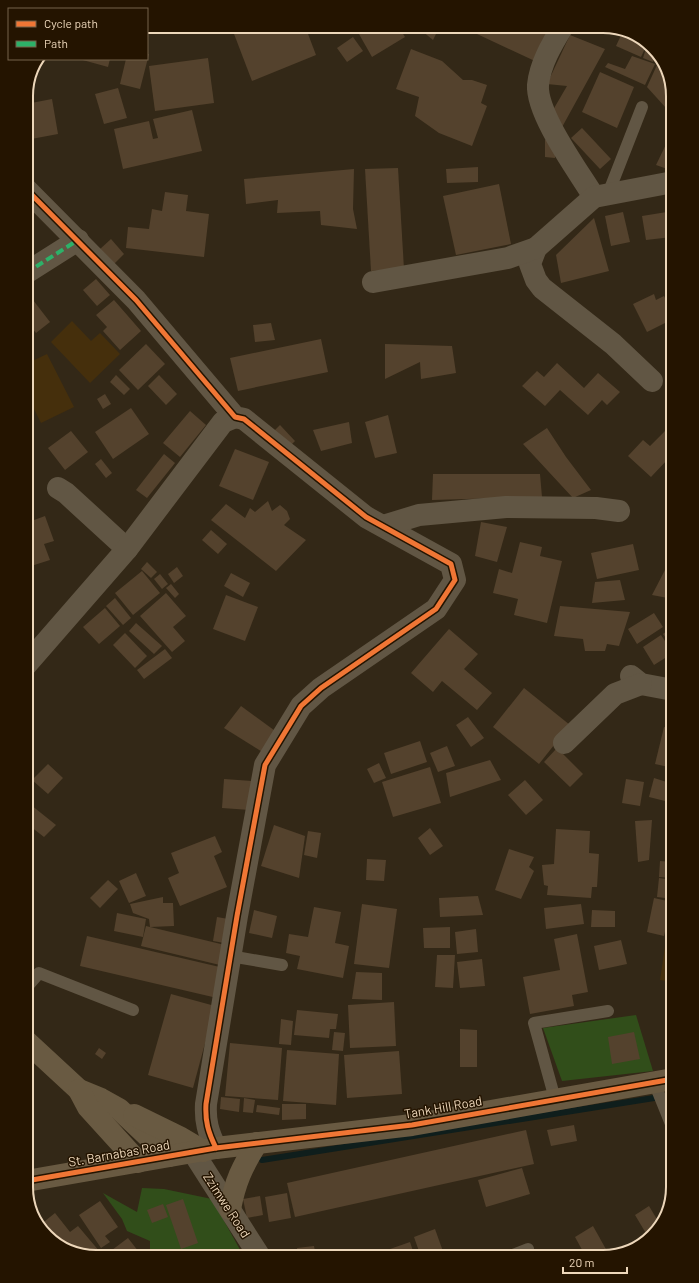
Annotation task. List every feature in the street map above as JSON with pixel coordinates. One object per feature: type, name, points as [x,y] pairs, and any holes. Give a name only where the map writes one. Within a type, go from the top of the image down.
[{"type":"street","points":[[559,33],[541,70],[538,87],[542,104],[557,138],[601,196]]},
{"type":"street","points":[[373,282],[508,258],[536,248],[601,196],[666,183]]},
{"type":"street","points":[[33,196],[136,300],[235,417],[223,422],[127,549],[33,653]]},
{"type":"street","points":[[33,269],[78,240]]},
{"type":"street","points":[[536,248],[530,264],[536,280],[542,288],[613,344],[652,381]]},
{"type":"street","name":"Zzimwe Road","points":[[235,417],[244,419],[366,517],[451,564],[455,580],[436,609],[321,688],[301,706],[265,765],[230,956],[206,1104],[205,1120],[208,1133],[204,1150],[230,1209],[256,1250]]},
{"type":"street","points":[[58,488],[66,493],[127,549]]},
{"type":"street","points":[[383,526],[419,515],[506,507],[596,508],[619,511]]},
{"type":"street","points":[[564,743],[615,694],[636,680],[666,688]]},
{"type":"street","points":[[33,1047],[79,1090],[88,1107],[138,1162]]},
{"type":"street","name":"Tank Hill Road","points":[[204,1150],[412,1125],[663,1080]]},
{"type":"street","points":[[79,1090],[101,1099],[204,1150]]},
{"type":"street","points":[[119,1109],[169,1156]]},
{"type":"street","points":[[230,1209],[235,1185],[245,1163],[257,1143]]},
{"type":"street","name":"St. Barnabas Road","points":[[33,1180],[204,1150]]},
{"type":"lane","points":[[601,196],[642,107]]},
{"type":"lane","points":[[230,956],[282,965]]},
{"type":"lane","points":[[33,980],[39,973],[133,1010]]},
{"type":"lane","points":[[555,1099],[534,1022],[608,1011]]},
{"type":"lane","points":[[663,1080],[666,1095]]},
{"type":"lane","points":[[524,1250],[528,1248]]},
{"type":"shaded area","points":[[72,321],[91,341],[100,333],[120,354],[90,383],[51,342]]},
{"type":"shaded area","points":[[47,354],[74,407],[41,423],[33,407],[33,361]]},
{"type":"shaded area","points":[[666,940],[666,981],[660,980]]},
{"type":"green space","points":[[636,1015],[653,1071],[562,1081],[543,1028]]},
{"type":"green space","points":[[142,1188],[164,1189],[212,1199],[240,1250],[150,1250],[150,1241],[127,1231],[122,1219],[103,1193],[137,1212]]},
{"type":"building","points":[[234,33],[308,33],[316,55],[252,81]]},
{"type":"building","points":[[402,33],[405,37],[372,57],[359,34]]},
{"type":"building","points":[[424,33],[436,33],[433,40]]},
{"type":"building","points":[[475,33],[553,33],[537,62]]},
{"type":"building","points":[[570,35],[605,49],[561,129],[553,110],[567,86],[547,84]]},
{"type":"building","points":[[621,35],[638,44],[644,49],[641,57],[616,46]]},
{"type":"building","points":[[353,37],[363,51],[347,62],[337,48]]},
{"type":"building","points":[[411,49],[442,61],[463,80],[472,80],[487,85],[481,103],[487,106],[472,146],[439,133],[415,116],[419,97],[396,89]]},
{"type":"building","points":[[645,50],[654,60],[653,62],[643,58]]},
{"type":"building","points":[[632,56],[655,64],[645,85],[605,67],[608,63],[625,69]]},
{"type":"building","points":[[208,58],[214,103],[155,111],[149,66]]},
{"type":"building","points":[[83,60],[110,60],[108,67]]},
{"type":"building","points":[[126,60],[147,60],[140,89],[120,84]]},
{"type":"building","points":[[657,65],[665,84],[666,108],[647,87]]},
{"type":"building","points":[[600,72],[634,87],[617,128],[582,112]]},
{"type":"building","points":[[118,88],[127,118],[104,124],[95,94]]},
{"type":"building","points":[[52,99],[58,134],[33,139],[33,103]]},
{"type":"building","points":[[192,110],[202,151],[123,169],[114,129],[149,121],[153,139],[158,138],[153,119]]},
{"type":"building","points":[[582,128],[611,159],[600,169],[571,138]]},
{"type":"building","points":[[545,140],[555,140],[555,158],[545,157]]},
{"type":"building","points":[[666,144],[666,169],[656,165]]},
{"type":"building","points":[[478,167],[478,182],[447,183],[446,169]]},
{"type":"building","points":[[398,168],[404,269],[371,271],[365,169]]},
{"type":"building","points":[[354,169],[353,209],[357,229],[321,225],[320,211],[277,213],[278,200],[246,204],[244,179]]},
{"type":"building","points":[[499,184],[511,244],[456,255],[443,196]]},
{"type":"building","points":[[165,192],[188,195],[186,211],[209,214],[204,257],[126,248],[128,227],[149,229],[152,209],[162,211]]},
{"type":"building","points":[[623,212],[630,242],[611,246],[605,216]]},
{"type":"building","points":[[666,212],[666,238],[646,240],[642,216]]},
{"type":"building","points":[[594,218],[609,271],[561,283],[556,255]]},
{"type":"building","points":[[111,239],[124,254],[113,265],[99,250]]},
{"type":"building","points":[[96,279],[110,295],[97,306],[83,290]]},
{"type":"building","points":[[654,294],[656,300],[664,296],[666,300],[666,322],[647,332],[633,304]]},
{"type":"building","points":[[33,300],[50,322],[36,333],[33,329]]},
{"type":"building","points":[[114,300],[141,331],[120,350],[103,331],[107,327],[96,315]]},
{"type":"building","points":[[271,323],[275,340],[255,342],[253,325]]},
{"type":"building","points":[[321,339],[328,372],[238,391],[230,358]]},
{"type":"building","points":[[146,344],[165,364],[138,390],[119,370]]},
{"type":"building","points":[[385,344],[452,346],[456,373],[421,379],[420,362],[385,379]]},
{"type":"building","points":[[557,363],[584,388],[598,373],[620,392],[607,405],[602,400],[588,415],[560,390],[545,406],[522,386],[537,371],[544,377]]},
{"type":"building","points":[[116,375],[130,389],[124,395],[110,382]]},
{"type":"building","points":[[159,375],[177,394],[166,405],[148,386]]},
{"type":"building","points":[[105,394],[111,404],[103,409],[97,399]]},
{"type":"building","points":[[131,408],[149,434],[113,459],[95,432]]},
{"type":"building","points":[[190,411],[206,425],[180,457],[163,443]]},
{"type":"building","points":[[388,415],[397,453],[375,458],[365,422]]},
{"type":"building","points":[[349,422],[352,443],[321,451],[313,430]]},
{"type":"building","points":[[280,425],[295,441],[286,450],[271,434]]},
{"type":"building","points":[[547,428],[566,457],[591,490],[573,498],[523,444]]},
{"type":"building","points":[[71,431],[88,452],[65,470],[48,448]]},
{"type":"building","points":[[665,431],[666,432],[666,461],[651,477],[628,456],[643,440],[650,446]]},
{"type":"building","points":[[235,449],[269,462],[253,500],[219,486]]},
{"type":"building","points":[[164,454],[175,463],[147,498],[136,490]]},
{"type":"building","points":[[101,459],[112,473],[106,478],[95,464]]},
{"type":"building","points":[[433,474],[540,474],[542,497],[432,500]]},
{"type":"building","points":[[268,501],[272,511],[280,505],[287,511],[290,519],[284,525],[306,540],[276,571],[211,520],[226,504],[245,518],[250,508],[255,512]]},
{"type":"building","points":[[45,516],[54,541],[44,544],[50,560],[33,565],[33,520]]},
{"type":"building","points":[[481,522],[507,527],[497,562],[475,556]]},
{"type":"building","points":[[211,530],[227,544],[218,554],[202,540]]},
{"type":"building","points":[[520,542],[542,547],[540,556],[562,561],[547,623],[514,615],[518,599],[493,593],[499,569],[512,573]]},
{"type":"building","points":[[633,544],[639,570],[597,579],[591,553]]},
{"type":"building","points":[[147,562],[157,572],[151,578],[141,569]]},
{"type":"building","points":[[177,567],[183,576],[174,583],[168,574]]},
{"type":"building","points":[[665,570],[666,570],[666,598],[652,595]]},
{"type":"building","points":[[142,571],[160,593],[133,615],[115,593]]},
{"type":"building","points":[[231,573],[250,583],[243,597],[224,586]]},
{"type":"building","points":[[160,574],[168,584],[162,589],[154,579]]},
{"type":"building","points":[[620,580],[625,600],[592,603],[595,582]]},
{"type":"building","points":[[171,584],[179,594],[175,598],[166,588]]},
{"type":"building","points":[[166,593],[186,616],[173,627],[185,641],[172,652],[140,616]]},
{"type":"building","points":[[226,595],[258,607],[245,641],[213,629]]},
{"type":"building","points":[[115,598],[131,618],[123,625],[106,606]]},
{"type":"building","points":[[560,606],[630,612],[619,646],[607,644],[605,651],[585,651],[583,639],[554,636]]},
{"type":"building","points":[[105,608],[120,626],[99,644],[83,627]]},
{"type":"building","points":[[654,613],[663,627],[637,644],[628,629]]},
{"type":"building","points":[[136,623],[162,646],[154,654],[129,631]]},
{"type":"building","points":[[449,629],[478,654],[464,669],[492,693],[477,710],[442,681],[433,692],[411,673]]},
{"type":"building","points":[[125,633],[147,656],[135,668],[113,645]]},
{"type":"building","points":[[661,635],[666,642],[666,657],[654,665],[643,647]]},
{"type":"building","points":[[165,649],[172,658],[144,679],[137,670]]},
{"type":"building","points":[[524,688],[570,725],[539,764],[493,727]]},
{"type":"building","points":[[241,706],[278,733],[264,753],[224,728]]},
{"type":"building","points":[[468,717],[484,738],[471,747],[456,725]]},
{"type":"building","points":[[664,727],[666,727],[666,766],[655,764]]},
{"type":"building","points":[[420,741],[427,762],[391,774],[384,753]]},
{"type":"building","points":[[447,746],[455,766],[438,772],[430,753]]},
{"type":"building","points":[[557,748],[583,774],[570,787],[544,762]]},
{"type":"building","points":[[490,760],[501,780],[450,797],[446,773]]},
{"type":"building","points":[[379,763],[386,778],[374,783],[367,769]]},
{"type":"building","points":[[48,764],[63,778],[48,794],[33,781],[33,779]]},
{"type":"building","points":[[430,767],[441,803],[393,817],[382,782]]},
{"type":"building","points":[[654,778],[666,782],[666,801],[649,797]]},
{"type":"building","points":[[224,779],[252,781],[250,810],[222,808]]},
{"type":"building","points":[[626,779],[644,782],[640,806],[622,803]]},
{"type":"building","points":[[525,780],[543,800],[526,815],[508,795]]},
{"type":"building","points":[[33,807],[56,825],[44,837],[33,828]]},
{"type":"building","points":[[652,820],[649,860],[638,862],[635,821]]},
{"type":"building","points":[[274,825],[305,836],[299,878],[261,866]]},
{"type":"building","points":[[430,828],[443,846],[430,855],[418,838]]},
{"type":"building","points":[[556,829],[590,831],[589,853],[599,854],[597,887],[592,887],[591,898],[547,895],[548,886],[544,885],[542,865],[554,864]]},
{"type":"building","points":[[308,831],[321,833],[317,858],[304,855]]},
{"type":"building","points":[[215,836],[222,852],[214,856],[227,887],[180,906],[168,878],[179,873],[171,853]]},
{"type":"building","points":[[509,849],[534,857],[529,867],[534,871],[521,899],[495,890]]},
{"type":"building","points":[[367,859],[386,860],[384,881],[366,880]]},
{"type":"building","points":[[660,861],[666,861],[666,878],[659,877]]},
{"type":"building","points":[[136,873],[146,896],[129,903],[119,881]]},
{"type":"building","points":[[659,878],[666,879],[666,898],[657,897]]},
{"type":"building","points":[[108,880],[118,889],[100,908],[90,898]]},
{"type":"building","points":[[478,896],[483,915],[440,917],[439,898]]},
{"type":"building","points":[[163,897],[163,903],[173,903],[174,926],[150,927],[149,919],[133,913],[130,904]]},
{"type":"building","points":[[654,898],[666,901],[666,928],[664,936],[647,932]]},
{"type":"building","points":[[362,904],[397,909],[389,968],[354,964]]},
{"type":"building","points":[[581,904],[584,924],[546,929],[544,908]]},
{"type":"building","points":[[314,907],[341,912],[335,943],[349,946],[343,978],[297,969],[300,956],[286,953],[289,934],[308,937]]},
{"type":"building","points":[[254,910],[277,916],[272,938],[249,933]]},
{"type":"building","points":[[592,910],[615,911],[615,927],[591,927]]},
{"type":"building","points":[[117,913],[146,919],[143,937],[114,931]]},
{"type":"building","points":[[217,917],[234,920],[230,944],[213,941]]},
{"type":"building","points":[[146,926],[229,946],[224,966],[141,946]]},
{"type":"building","points":[[450,927],[450,948],[424,948],[423,928]]},
{"type":"building","points":[[476,929],[478,952],[457,954],[455,932]]},
{"type":"building","points":[[577,934],[588,992],[572,995],[574,1006],[530,1014],[523,977],[560,970],[554,939]]},
{"type":"building","points":[[87,936],[224,968],[217,998],[80,966]]},
{"type":"building","points":[[621,940],[627,964],[599,970],[594,946]]},
{"type":"building","points":[[437,955],[455,955],[453,988],[435,987]]},
{"type":"building","points":[[482,959],[485,986],[460,988],[457,962]]},
{"type":"building","points":[[356,972],[382,973],[382,1000],[352,999]]},
{"type":"building","points":[[171,994],[215,1006],[193,1088],[148,1075]]},
{"type":"building","points":[[394,1002],[396,1046],[350,1048],[348,1005]]},
{"type":"building","points":[[297,1010],[338,1014],[336,1029],[330,1029],[329,1038],[294,1035]]},
{"type":"building","points":[[281,1019],[293,1021],[291,1045],[279,1044]]},
{"type":"building","points":[[460,1029],[477,1030],[477,1067],[460,1067]]},
{"type":"building","points":[[334,1032],[345,1033],[343,1051],[332,1050]]},
{"type":"building","points":[[634,1032],[640,1059],[612,1064],[608,1037]]},
{"type":"building","points":[[230,1043],[282,1048],[278,1100],[225,1096]]},
{"type":"building","points":[[99,1048],[106,1053],[102,1059],[95,1054]]},
{"type":"building","points":[[287,1050],[339,1054],[336,1105],[283,1101]]},
{"type":"building","points":[[399,1051],[402,1094],[347,1098],[344,1055]]},
{"type":"building","points":[[221,1097],[240,1099],[239,1112],[220,1109]]},
{"type":"building","points":[[244,1098],[255,1100],[253,1113],[243,1112]]},
{"type":"building","points":[[282,1104],[306,1104],[306,1119],[282,1120]]},
{"type":"building","points":[[257,1105],[280,1108],[279,1115],[256,1112]]},
{"type":"building","points":[[574,1125],[577,1141],[551,1146],[547,1130]]},
{"type":"building","points":[[526,1130],[534,1164],[295,1217],[287,1183]]},
{"type":"building","points":[[522,1168],[530,1194],[486,1207],[478,1180]]},
{"type":"building","points":[[287,1193],[291,1218],[269,1222],[265,1197]]},
{"type":"building","points":[[260,1196],[263,1215],[247,1218],[243,1199]]},
{"type":"building","points":[[183,1199],[198,1243],[181,1249],[166,1205]]},
{"type":"building","points":[[100,1201],[118,1227],[105,1236],[110,1242],[101,1248],[79,1215]]},
{"type":"building","points":[[163,1204],[168,1217],[152,1223],[147,1210]]},
{"type":"building","points":[[649,1206],[657,1219],[646,1232],[635,1215]]},
{"type":"building","points":[[55,1213],[70,1232],[78,1226],[98,1250],[84,1249],[68,1243],[61,1239],[44,1222]]},
{"type":"building","points":[[593,1226],[606,1250],[582,1250],[575,1237]]},
{"type":"building","points":[[435,1229],[442,1250],[419,1250],[414,1237]]},
{"type":"building","points":[[128,1238],[137,1250],[112,1250]]},
{"type":"building","points":[[410,1242],[413,1250],[387,1250]]},
{"type":"building","points":[[314,1246],[315,1250],[297,1250],[297,1248]]},
{"type":"waterway","points":[[262,1160],[666,1096]]},
{"type":"marked path","points":[[33,269],[78,240]]},
{"type":"cycle path","points":[[33,196],[136,300],[235,417],[244,419],[366,517],[451,564],[455,580],[436,609],[321,688],[301,706],[265,765],[237,916],[206,1104],[208,1126],[216,1148]]},
{"type":"cycle path","points":[[33,1180],[216,1148],[412,1125],[666,1080]]}]
